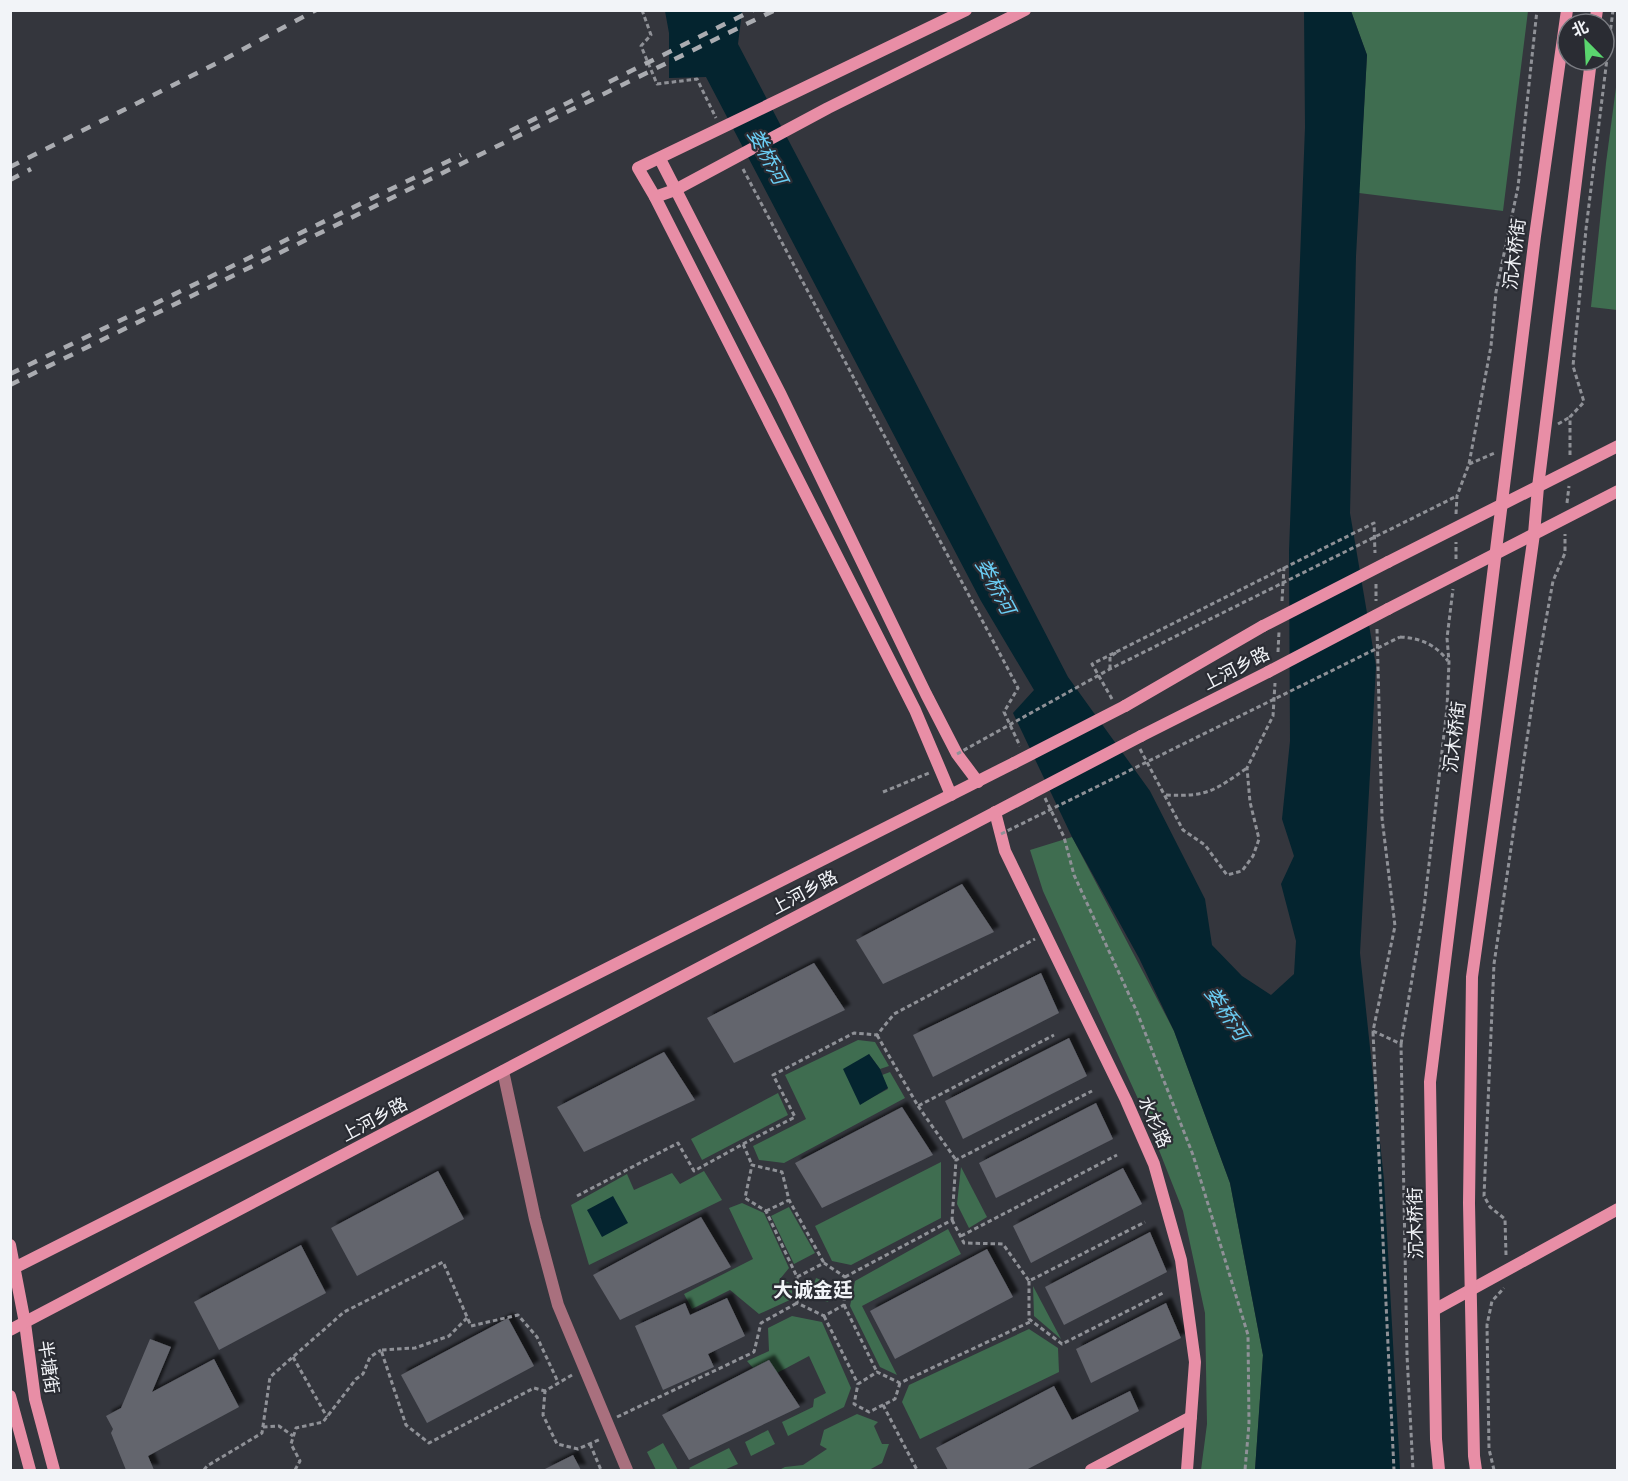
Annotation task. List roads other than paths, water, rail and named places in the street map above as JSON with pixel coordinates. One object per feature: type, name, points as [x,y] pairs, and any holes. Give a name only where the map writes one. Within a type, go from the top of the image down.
[{"type":"street","points":[[951,795],[938,770],[915,710],[656,197],[638,168],[966,10]]},
{"type":"street","points":[[656,197],[675,190],[828,108],[1025,10]]},
{"type":"street","name":"沉木桥街","points":[[1439,1470],[1436,1439],[1431,1082],[1535,236],[1566,10]]},
{"type":"street","points":[[1476,1470],[1469,1203],[1472,977],[1534,534],[1590,72]]},
{"type":"street","points":[[660,159],[781,394],[920,683],[957,754],[978,782]]},
{"type":"street","name":"上河乡路","points":[[12,1269],[978,782],[1263,626],[1617,446]]},
{"type":"street","name":"上河乡路","points":[[10,1330],[995,812],[1139,739],[1272,677],[1382,607],[1495,555],[1617,491]]},
{"type":"street","name":"水杉路","points":[[995,812],[1005,851],[1126,1100],[1154,1164],[1183,1270],[1195,1362],[1187,1470]]},
{"type":"street","points":[[502,1071],[535,1219],[558,1305],[627,1470]]},
{"type":"street","points":[[1434,1310],[1617,1209]]},
{"type":"street","name":"半塘街","points":[[10,1245],[12,1269],[25,1323],[35,1399],[54,1470]]},
{"type":"street","points":[[10,1396],[30,1470]]},
{"type":"street","points":[[1091,1470],[1191,1417]]},
{"type":"water","name":"娄桥河","points":[[665,11],[742,11],[738,44],[1068,677],[1150,791],[1205,899],[1212,945],[1242,976],[1271,995],[1294,974],[1296,941],[1281,884],[1294,856],[1282,819],[1290,741],[1289,551],[1305,127],[1304,11],[1351,11],[1367,55],[1356,256],[1350,513],[1376,666],[1360,953],[1384,1180],[1400,1470],[1255,1470],[1263,1355],[1230,1183],[1174,1031],[1139,958],[1072,837],[1013,713],[1034,690],[981,601],[706,77],[669,78],[669,33]]},
{"type":"water","points":[[869,1054],[880,1069],[888,1088],[860,1105],[843,1069]]},
{"type":"water","points":[[613,1196],[628,1223],[602,1237],[587,1210]]},
{"type":"railway","points":[[10,167],[223,60],[316,10]]},
{"type":"railway","points":[[609,82],[753,10]]},
{"type":"railway","points":[[10,385],[775,10]]},
{"type":"railway","points":[[510,131],[590,92]]},
{"type":"railway","points":[[10,374],[461,155]]},
{"type":"railway","points":[[10,180],[31,169]]},
{"type":"district","name":"大诚金廷","points":[[813,1289]]}]
